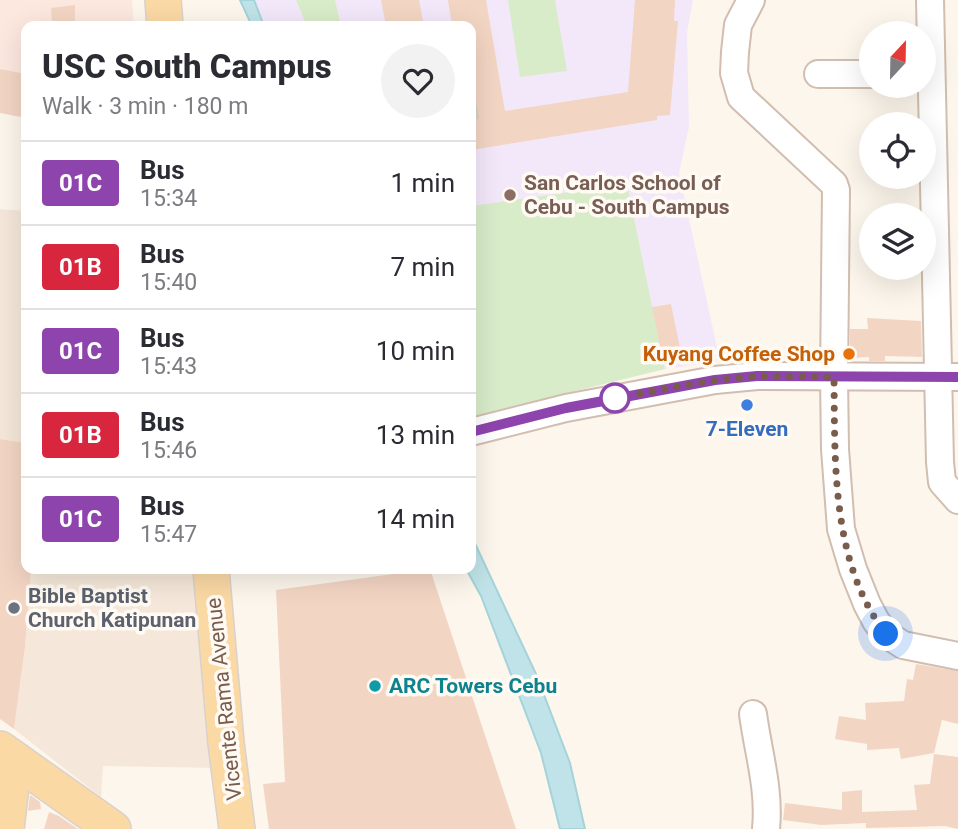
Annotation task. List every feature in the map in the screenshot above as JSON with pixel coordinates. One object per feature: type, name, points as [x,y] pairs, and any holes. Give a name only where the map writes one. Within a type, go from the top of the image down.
[{"type":"main road","points":[[163,0],[165,21]]},
{"type":"main road","name":"Vicente Rama Avenue","points":[[211,574],[226,743],[237,829]]},
{"type":"main road","points":[[222,829],[226,743]]},
{"type":"main road","points":[[6,829],[7,754]]},
{"type":"main road","points":[[7,754],[113,829]]},
{"type":"street","points":[[751,0],[738,25],[734,52],[734,73],[741,97],[834,184],[836,190],[835,449],[841,529],[853,569],[867,604],[886,634],[903,645],[958,656]]},
{"type":"street","points":[[929,21],[930,0]]},
{"type":"street","points":[[818,74],[859,74]]},
{"type":"street","points":[[930,98],[948,377],[942,482],[958,500]]},
{"type":"street","points":[[476,431],[566,408],[702,381],[757,376],[948,377]]},
{"type":"street","points":[[753,714],[762,759],[766,829]]},
{"type":"shaded area","points":[[0,0],[132,0],[134,21],[21,21],[21,113],[0,109]]},
{"type":"shaded area","name":"San Carlos School of Cebu - South Campus","points":[[254,0],[693,0],[687,33],[689,127],[679,173],[720,361],[665,369],[627,185],[476,205],[476,21],[262,21]]},
{"type":"shaded area","points":[[0,209],[21,211],[21,442],[0,439]]},
{"type":"shaded area","points":[[31,574],[194,574],[216,768],[103,766],[101,797],[14,729],[25,647]]},
{"type":"green space","points":[[296,0],[335,0],[340,21],[305,21]]},
{"type":"green space","points":[[508,0],[555,0],[567,71],[520,77]]},
{"type":"green space","points":[[627,184],[665,369],[476,416],[476,205]]},
{"type":"water","points":[[240,0],[254,0],[262,21],[250,21]]},
{"type":"water","points":[[476,546],[536,674],[570,763],[585,829],[560,829],[541,753],[481,596],[469,574],[476,574]]},
{"type":"building","points":[[381,0],[419,0],[423,21],[385,21]]},
{"type":"building","points":[[448,0],[486,0],[505,111],[628,92],[635,0],[675,0],[674,21],[678,21],[670,115],[657,116],[657,120],[476,149],[476,21],[451,21]]},
{"type":"building","points":[[75,5],[75,21],[52,21],[51,8]]},
{"type":"building","points":[[0,69],[21,73],[21,117],[0,113]]},
{"type":"building","points":[[671,304],[681,353],[662,356],[652,307]]},
{"type":"building","points":[[867,318],[921,321],[922,357],[885,356],[885,361],[869,361],[869,357],[850,358],[850,329],[868,329]]},
{"type":"building","name":"Bible Baptist Church Katipunan","points":[[0,439],[21,442],[21,574],[31,574],[25,647],[14,729],[0,719]]},
{"type":"building","name":"ARC Towers Cebu","points":[[393,574],[432,574],[516,829],[269,829],[263,784],[285,782],[276,590]]},
{"type":"building","points":[[916,664],[958,671],[958,724],[942,720],[934,753],[901,759],[899,748],[867,750],[867,744],[835,739],[839,716],[866,720],[865,703],[904,701],[907,679],[913,680]]},
{"type":"building","points":[[934,754],[958,757],[958,829],[945,826],[866,828],[866,823],[821,825],[783,820],[785,803],[842,810],[842,792],[862,790],[862,812],[917,810],[914,785],[930,784]]},
{"type":"building","points":[[30,795],[40,802],[41,809],[28,811]]},
{"type":"building","points":[[49,812],[59,816],[78,829],[44,829]]},
{"type":"bus line","name":"01C","points":[[476,431],[566,408],[715,380],[757,376],[958,377]]},
{"type":"place","name":"San Carlos School of Cebu - South Campus","points":[[510,195]]},
{"type":"place","name":"Kuyang Coffee Shop","points":[[849,354]]},
{"type":"place","name":"7-Eleven","points":[[747,405]]},
{"type":"place","name":"Bible Baptist Church Katipunan","points":[[14,608]]},
{"type":"place","name":"ARC Towers Cebu","points":[[375,686]]},
{"type":"route","points":[[615,398],[715,380],[757,376],[834,377],[835,449],[841,529],[867,604],[886,634]]}]
